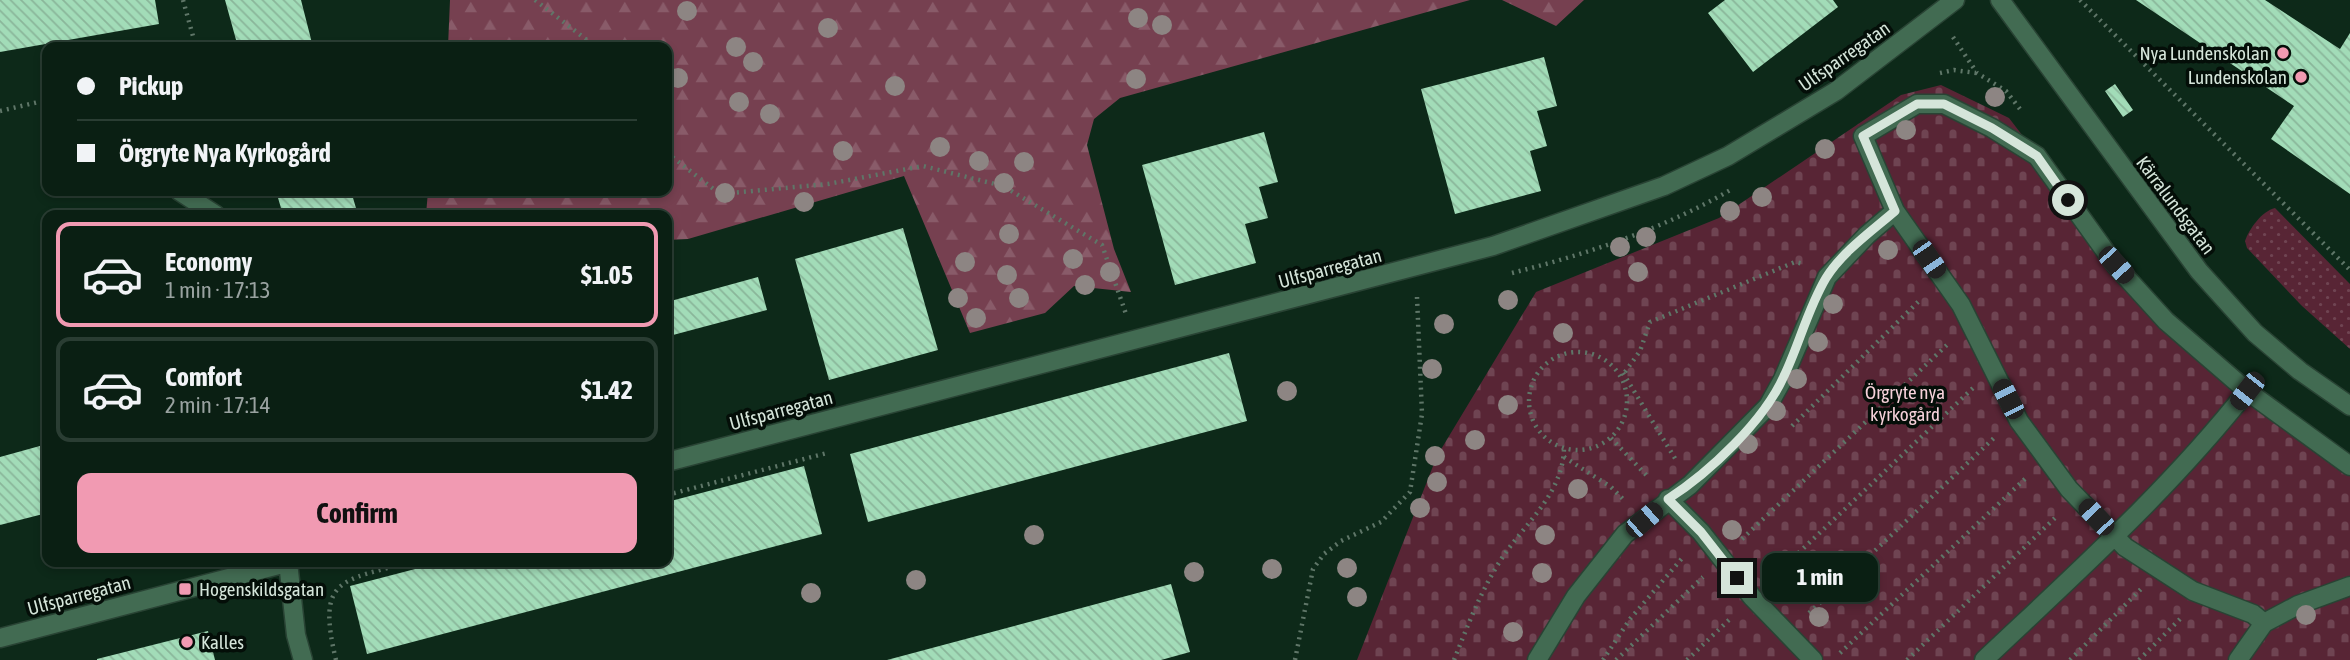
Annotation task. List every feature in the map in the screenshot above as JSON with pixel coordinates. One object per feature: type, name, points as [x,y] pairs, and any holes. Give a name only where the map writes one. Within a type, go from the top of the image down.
[{"type":"street","name":"Ulfsparregatan","points":[[672,461],[1493,246],[1664,187],[1728,156],[1836,91],[1955,0]]},
{"type":"street","name":"Kärralundsgatan","points":[[2000,0],[2199,271],[2255,332],[2300,370],[2350,406]]},
{"type":"street","points":[[2264,623],[2253,614],[2204,595],[2160,570],[2115,537],[2077,497],[2017,416],[1943,279],[1895,211],[1863,136],[1917,104],[1944,104],[1992,128],[2037,156],[2116,265],[2166,321],[2247,391],[2350,466]]},
{"type":"street","points":[[187,196],[208,210]]},
{"type":"street","points":[[1537,660],[1576,596],[1625,534],[1690,485],[1768,406],[1783,379],[1827,277],[1895,211]]},
{"type":"street","points":[[1984,660],[2115,537],[2209,439],[2247,391]]},
{"type":"street","points":[[1668,499],[1702,535],[1752,597],[1813,660]]},
{"type":"street","name":"Ulfsparregatan","points":[[0,638],[270,567]]},
{"type":"street","points":[[289,567],[296,635],[303,660]]},
{"type":"street","points":[[2238,660],[2264,623],[2298,605],[2349,584]]},
{"type":"path","points":[[183,0],[195,42]]},
{"type":"path","points":[[535,0],[590,42]]},
{"type":"path","points":[[2080,0],[2350,270]]},
{"type":"path","points":[[0,110],[42,101]]},
{"type":"path","points":[[672,157],[720,194],[828,184],[923,166],[1003,186],[1102,245],[1133,342]]},
{"type":"path","points":[[1622,374],[1640,351],[1650,322],[1795,262],[1833,271]]},
{"type":"path","points":[[1785,433],[1943,279]]},
{"type":"path","points":[[1295,660],[1314,569],[1324,554],[1341,541],[1381,522],[1409,492],[1422,414],[1417,297]]},
{"type":"path","points":[[1616,660],[1969,323]]},
{"type":"path","points":[[1622,374],[1627,408],[1621,425],[1611,438],[1596,447],[1580,450],[1564,448],[1547,439],[1535,425],[1529,407],[1531,388],[1539,372],[1553,359],[1571,353],[1590,354],[1606,361],[1622,374],[1690,485]]},
{"type":"path","points":[[1687,660],[1993,369]]},
{"type":"path","points":[[1787,634],[2017,416]]},
{"type":"path","points":[[1611,438],[1668,499]]},
{"type":"path","points":[[1454,660],[1488,580],[1503,556],[1542,508],[1564,457],[1564,448]]},
{"type":"path","points":[[1564,457],[1611,487],[1644,520]]},
{"type":"path","points":[[1831,660],[2047,458]]},
{"type":"path","points":[[1907,660],[2077,497]]},
{"type":"path","points":[[1603,660],[1630,619],[1702,535]]},
{"type":"path","points":[[337,660],[328,613],[335,590],[344,582],[394,567]]},
{"type":"path","points":[[2070,660],[2160,570]]},
{"type":"path","points":[[2138,660],[2204,595]]},
{"type":"green space","points":[[450,0],[1470,0],[1120,98],[1094,119],[1087,145],[1114,249],[1131,292],[1074,286],[1045,313],[970,333],[904,176],[688,239],[672,240],[672,210],[426,210],[428,196],[672,196],[672,42],[448,42]]},
{"type":"green space","points":[[1502,0],[1584,0],[1556,26]]},
{"type":"green space","name":"Örgryte nya kyrkogård","points":[[1941,85],[2009,118],[2112,252],[2221,367],[2350,462],[2350,660],[1357,660],[1437,456],[1536,292],[1719,218],[1901,95]]},
{"type":"green space","points":[[2275,208],[2350,284],[2350,349],[2302,306],[2247,248],[2245,241],[2253,226],[2265,213]]},
{"type":"building","points":[[0,0],[155,0],[159,24],[57,42],[42,42],[42,45],[0,52]]},
{"type":"building","points":[[225,0],[301,0],[312,42],[237,42]]},
{"type":"building","points":[[1725,0],[1833,0],[1838,7],[1753,72],[1708,13]]},
{"type":"building","name":"Nya Lundenskolan","points":[[2136,0],[2265,0],[2340,49],[2350,33],[2350,194],[2271,139],[2294,106]]},
{"type":"building","points":[[1544,57],[1557,106],[1537,111],[1547,146],[1530,151],[1541,191],[1455,214],[1421,89]]},
{"type":"building","points":[[2115,84],[2133,110],[2123,117],[2105,91]]},
{"type":"building","points":[[1264,132],[1278,182],[1259,187],[1268,218],[1245,224],[1256,263],[1175,285],[1142,165]]},
{"type":"building","points":[[277,196],[352,196],[357,210],[282,210]]},
{"type":"building","points":[[903,228],[938,350],[829,380],[795,259]]},
{"type":"building","points":[[758,277],[767,310],[673,335],[672,301]]},
{"type":"building","points":[[1229,353],[1247,421],[868,522],[850,454]]},
{"type":"building","points":[[42,445],[42,514],[0,525],[0,457]]},
{"type":"building","points":[[804,466],[822,534],[367,654],[350,586],[423,567],[672,567],[672,501]]},
{"type":"building","points":[[1171,584],[1190,652],[1161,660],[887,660]]},
{"type":"building","points":[[208,631],[215,660],[97,660],[97,659]]},
{"type":"place","name":"Nya Lundenskolan","points":[[2283,53]]},
{"type":"place","name":"Lundenskolan","points":[[2301,77]]},
{"type":"place","name":"Hogenskildsgatan","points":[[185,589]]},
{"type":"place","name":"Kalles","points":[[187,642]]},
{"type":"route","points":[[1737,578],[1701,532],[1668,499],[1690,485],[1768,406],[1783,379],[1827,277],[1867,235],[1895,211],[1879,179],[1863,136],[1917,104],[1944,104],[1992,128],[2037,156],[2068,200]]}]
